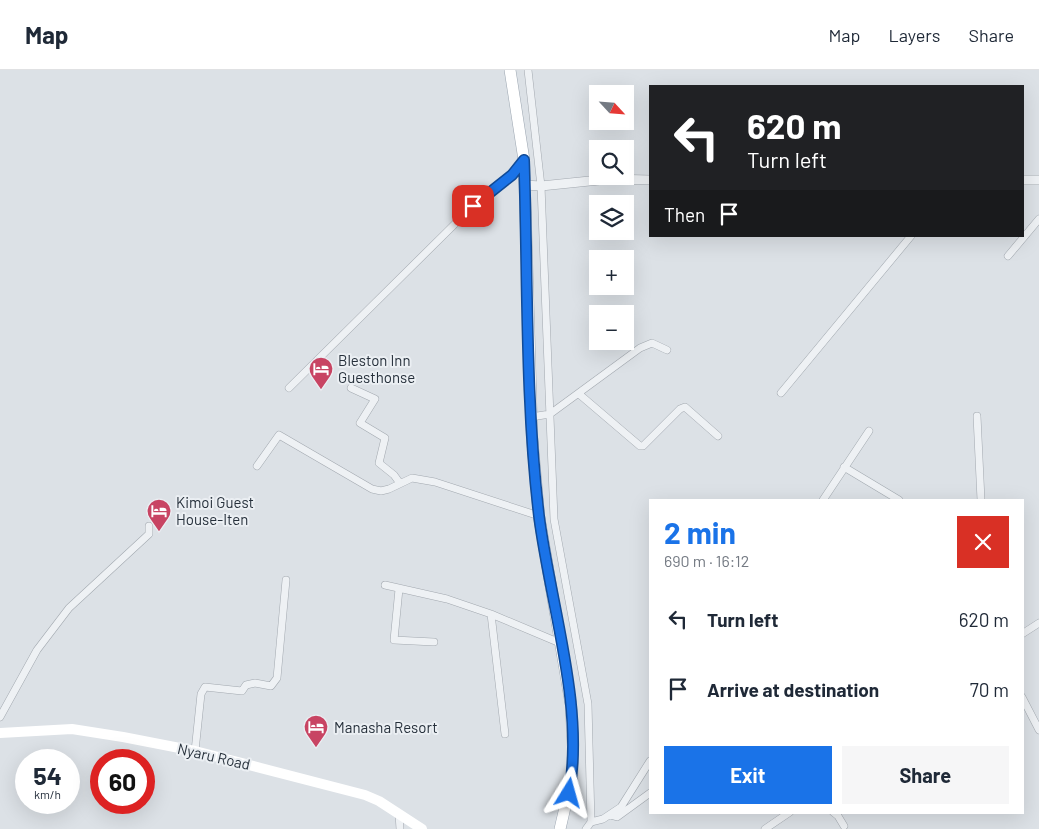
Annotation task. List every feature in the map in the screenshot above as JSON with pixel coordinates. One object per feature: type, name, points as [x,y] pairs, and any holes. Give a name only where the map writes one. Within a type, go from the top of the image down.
[{"type":"main road","points":[[510,70],[524,160],[531,417],[539,516],[571,705],[572,777],[560,829]]},
{"type":"main road","name":"Nyaru Road","points":[[0,733],[72,729],[195,751],[357,792],[379,801],[422,829]]},
{"type":"street","points":[[528,70],[541,186],[554,519],[588,704],[588,826],[621,807],[649,763]]},
{"type":"street","points":[[289,388],[473,206],[512,175],[524,160]]},
{"type":"street","points":[[524,185],[541,186],[609,179],[649,180]]},
{"type":"street","points":[[1024,180],[1039,180]]},
{"type":"street","points":[[1024,237],[1039,219]]},
{"type":"street","points":[[781,393],[910,237]]},
{"type":"street","points":[[1008,256],[1024,237]]},
{"type":"street","points":[[531,417],[550,414],[640,348],[652,342],[666,350]]},
{"type":"street","points":[[351,388],[375,399],[360,423],[385,438],[379,463],[394,475],[399,482]]},
{"type":"street","points":[[579,394],[640,446],[646,444],[680,409],[685,407],[718,436]]},
{"type":"street","points":[[977,416],[981,499]]},
{"type":"street","points":[[824,499],[869,431]]},
{"type":"street","points":[[257,466],[279,435],[372,489],[381,491],[412,478],[435,482],[539,516]]},
{"type":"street","points":[[844,467],[897,499]]},
{"type":"street","points":[[0,717],[38,650],[69,608],[149,534],[148,526]]},
{"type":"street","points":[[195,751],[201,694],[205,687],[242,691],[246,685],[255,683],[271,686],[277,678],[286,580]]},
{"type":"street","points":[[385,586],[446,599],[490,614],[560,643]]},
{"type":"street","points":[[399,588],[394,640],[434,642]]},
{"type":"street","points":[[490,614],[506,734]]},
{"type":"street","points":[[1024,633],[1039,624]]},
{"type":"street","points":[[1024,700],[1039,730]]},
{"type":"street","points":[[610,815],[617,817],[649,794]]},
{"type":"street","points":[[395,812],[400,829]]},
{"type":"street","points":[[765,829],[787,814]]},
{"type":"street","points":[[836,814],[844,826]]},
{"type":"place","name":"Bleston Inn Guesthonse","points":[[321,390]]},
{"type":"place","name":"Kimoi Guest House-Iten","points":[[159,532]]},
{"type":"place","name":"Manasha Resort","points":[[316,748]]},
{"type":"route","points":[[473,206],[512,175],[524,160],[532,437],[539,516],[550,591],[571,705],[573,747],[572,777],[569,793]]}]
